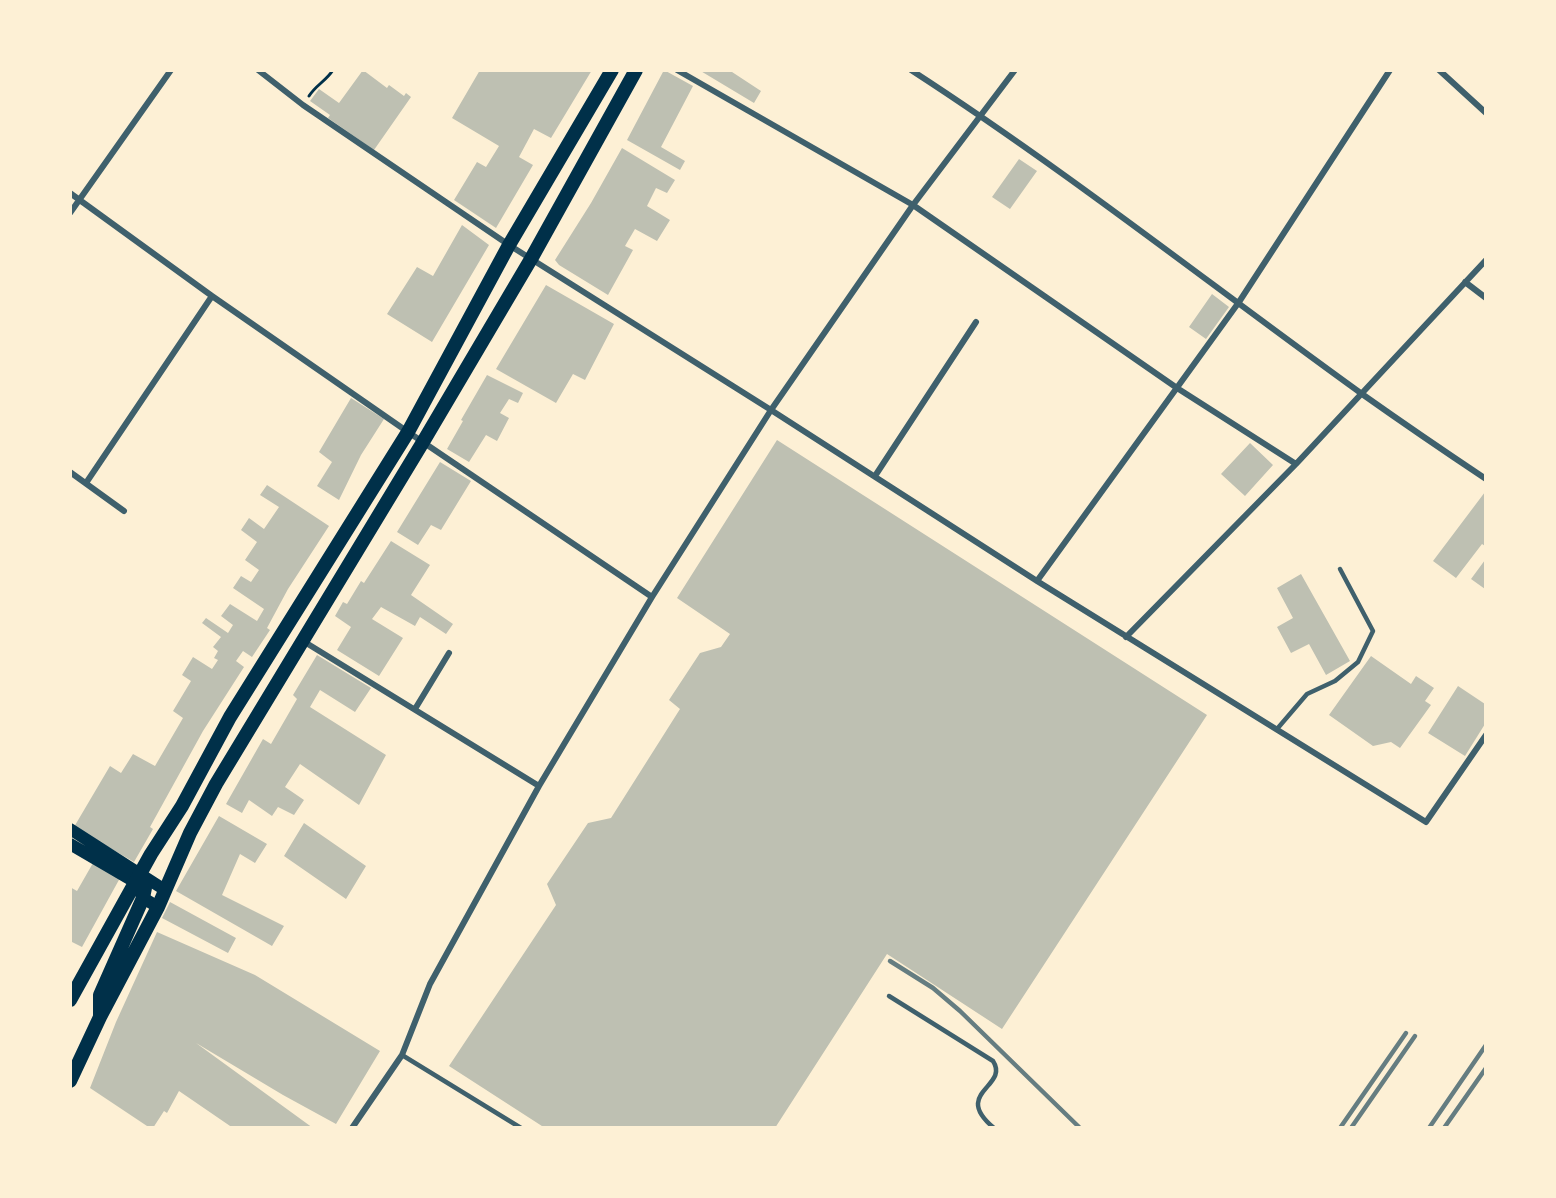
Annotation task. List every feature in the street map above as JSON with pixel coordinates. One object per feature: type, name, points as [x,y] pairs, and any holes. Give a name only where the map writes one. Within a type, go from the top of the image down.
[{"type":"main road","points":[[70,1000],[151,854],[182,806],[230,717],[408,432],[508,245],[612,70]]},
{"type":"main road","points":[[70,1081],[100,1017],[158,907],[190,833],[216,784],[531,259],[636,70]]},
{"type":"main road","points":[[70,829],[138,878],[146,888],[100,995],[100,1017]]},
{"type":"main road","points":[[70,844],[165,890]]},
{"type":"main road","points":[[143,898],[158,907]]},
{"type":"street","points":[[70,213],[171,70]]},
{"type":"street","points":[[258,70],[303,105],[508,245],[1126,637],[1426,822],[1485,735]]},
{"type":"street","points":[[677,70],[913,205],[1177,388],[1296,464]]},
{"type":"street","points":[[911,70],[981,116],[1239,302],[1362,394],[1485,479]]},
{"type":"street","points":[[352,1128],[402,1055],[430,984],[539,786],[652,597],[771,410],[913,205],[1015,70]]},
{"type":"street","points":[[1037,581],[1239,302],[1390,70]]},
{"type":"street","points":[[1439,70],[1485,113]]},
{"type":"street","points":[[70,194],[408,432],[652,597]]},
{"type":"street","points":[[1126,637],[1296,464],[1485,260]]},
{"type":"street","points":[[1465,282],[1485,298]]},
{"type":"street","points":[[86,483],[212,296]]},
{"type":"street","points":[[875,476],[976,322]]},
{"type":"street","points":[[70,472],[124,511]]},
{"type":"street","points":[[302,640],[539,786]]},
{"type":"street","points":[[415,709],[449,653]]},
{"type":"lane","points":[[1277,729],[1307,694],[1335,681],[1358,662],[1373,631],[1340,569]]},
{"type":"lane","points":[[889,996],[993,1061],[996,1074],[981,1094],[977,1104],[978,1113],[993,1128]]},
{"type":"lane","points":[[402,1055],[520,1128]]},
{"type":"path","points":[[303,105],[314,88],[326,81],[333,70]]},
{"type":"building","points":[[363,70],[387,88],[389,85],[404,96],[406,93],[411,97],[374,150],[328,118],[330,115],[310,101],[319,89],[339,103]]},
{"type":"building","points":[[480,70],[592,70],[551,138],[534,129],[519,157],[533,165],[496,228],[454,200],[477,162],[486,167],[499,146],[452,118]]},
{"type":"building","points":[[664,70],[693,86],[661,147],[685,161],[680,170],[627,140]]},
{"type":"building","points":[[699,70],[729,70],[761,91],[754,103]]},
{"type":"building","points":[[622,148],[675,180],[667,193],[656,188],[647,206],[670,220],[657,241],[635,229],[625,246],[633,250],[608,295],[559,265],[555,260]]},
{"type":"building","points":[[1019,159],[1037,171],[1010,209],[992,197]]},
{"type":"building","points":[[462,225],[489,245],[432,342],[387,314],[417,267],[433,276]]},
{"type":"building","points":[[546,285],[614,324],[585,380],[573,374],[556,403],[496,369]]},
{"type":"building","points":[[1212,294],[1229,307],[1206,339],[1189,327]]},
{"type":"building","points":[[487,375],[523,393],[518,403],[509,399],[500,413],[509,418],[497,441],[486,435],[469,462],[447,449]]},
{"type":"building","points":[[351,398],[384,419],[361,455],[339,500],[317,486],[332,462],[319,452]]},
{"type":"building","points":[[777,440],[1207,715],[1002,1029],[887,954],[775,1128],[545,1128],[449,1066],[556,905],[547,884],[588,823],[611,818],[680,709],[669,700],[700,653],[721,647],[730,634],[677,598]]},
{"type":"building","points":[[1250,443],[1273,465],[1245,496],[1221,474]]},
{"type":"building","points":[[440,462],[471,481],[441,530],[431,525],[418,545],[397,532]]},
{"type":"building","points":[[267,485],[329,526],[288,589],[267,628],[270,630],[252,657],[243,651],[236,661],[244,667],[203,731],[150,827],[153,829],[134,862],[74,827],[110,766],[121,773],[133,754],[155,766],[183,718],[173,711],[191,681],[182,675],[193,657],[212,669],[218,660],[214,658],[218,651],[213,647],[221,637],[202,623],[206,618],[228,633],[233,625],[221,616],[230,604],[257,621],[264,609],[233,588],[241,576],[251,582],[259,570],[245,560],[257,542],[241,530],[249,518],[264,529],[279,507],[260,495]]},
{"type":"building","points":[[1485,492],[1485,546],[1482,544],[1456,578],[1433,561]]},
{"type":"building","points":[[391,541],[430,565],[411,595],[453,624],[446,634],[420,617],[415,626],[381,607],[372,619],[403,638],[379,676],[337,650],[351,627],[335,616],[343,602],[347,604],[361,581],[364,583]]},
{"type":"building","points":[[1485,560],[1485,589],[1471,579]]},
{"type":"building","points":[[1301,574],[1350,661],[1326,675],[1309,644],[1291,653],[1277,627],[1293,618],[1277,588]]},
{"type":"building","points":[[317,655],[371,688],[355,712],[320,690],[310,707],[386,755],[359,805],[300,764],[285,787],[304,800],[294,815],[278,807],[272,816],[249,800],[242,813],[226,804],[263,739],[271,744],[297,699],[293,695]]},
{"type":"building","points":[[1371,656],[1411,684],[1416,676],[1434,688],[1425,701],[1431,705],[1400,748],[1391,742],[1373,746],[1329,715]]},
{"type":"building","points":[[1458,686],[1485,704],[1485,724],[1465,756],[1428,733]]},
{"type":"building","points":[[219,816],[267,844],[255,863],[240,854],[222,895],[284,926],[272,946],[176,891]]},
{"type":"building","points":[[304,823],[366,866],[346,899],[284,856]]},
{"type":"building","points":[[93,863],[120,878],[82,947],[70,941],[70,887],[77,891]]},
{"type":"building","points":[[170,902],[236,938],[228,953],[162,918]]},
{"type":"building","points":[[157,932],[255,975],[380,1051],[336,1124],[196,1043],[313,1128],[233,1128],[179,1091],[167,1113],[164,1111],[153,1128],[150,1128],[90,1088],[116,1022]]},
{"type":"railway","points":[[890,961],[933,988],[960,1011],[1080,1128]]},
{"type":"railway","points":[[1340,1128],[1406,1033]]},
{"type":"railway","points":[[1351,1128],[1415,1036]]},
{"type":"railway","points":[[1429,1128],[1486,1045]]},
{"type":"railway","points":[[1444,1128],[1486,1068]]}]
